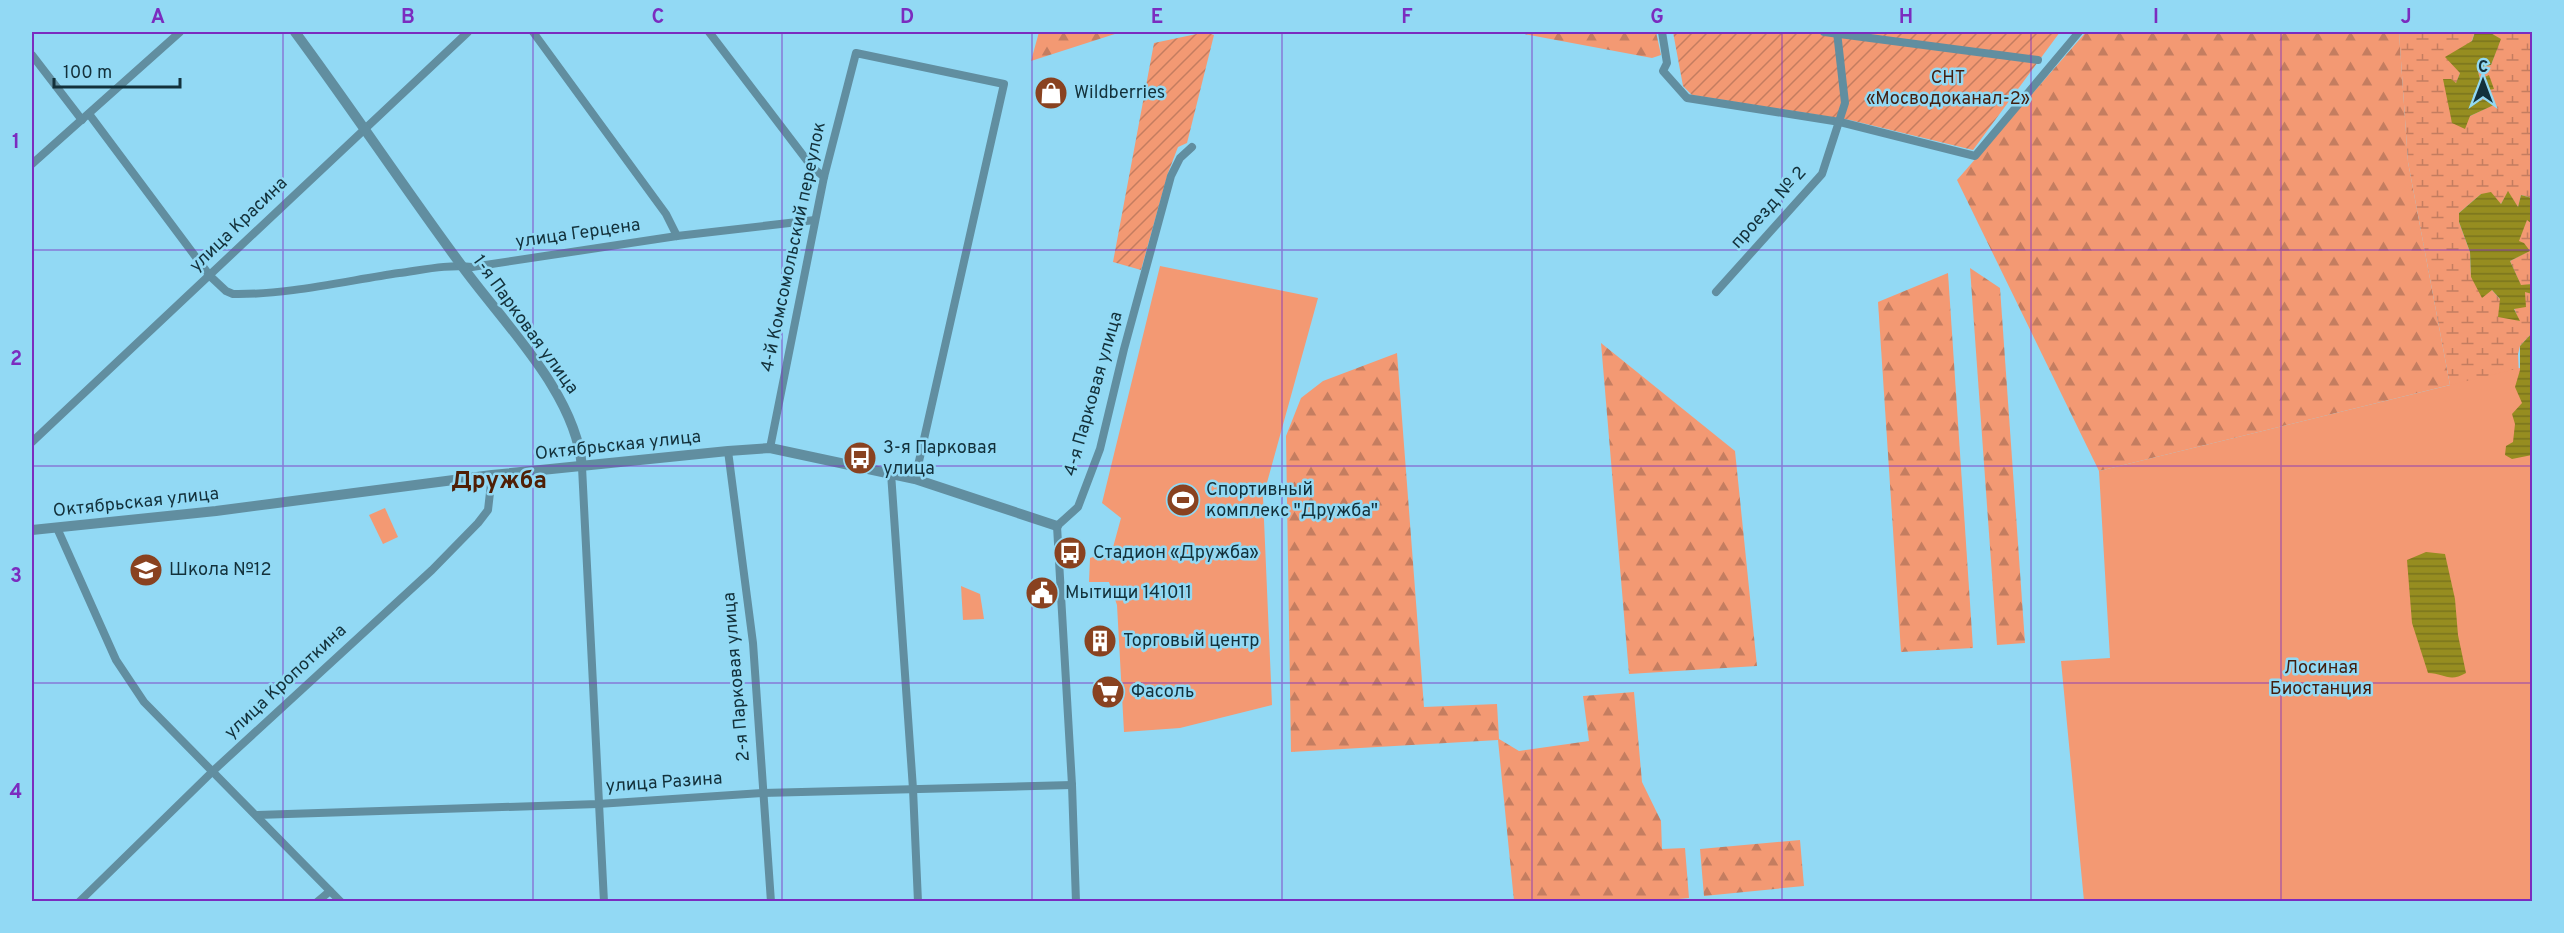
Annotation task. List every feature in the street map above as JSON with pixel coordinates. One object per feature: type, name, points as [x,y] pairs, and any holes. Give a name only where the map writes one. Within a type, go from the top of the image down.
[{"type":"street","points":[[32,164],[180,32]]},
{"type":"street","name":"1-я Парковая улица","points":[[295,32],[462,266],[551,383],[563,403],[576,435],[582,467],[604,902]]},
{"type":"street","name":"улица Красина","points":[[32,442],[468,32]]},
{"type":"street","points":[[533,32],[666,214],[676,236]]},
{"type":"street","points":[[710,32],[812,167],[824,177]]},
{"type":"street","points":[[1662,32],[1667,63],[1663,71],[1688,98],[1840,122],[1975,156],[2079,32]]},
{"type":"street","points":[[1824,32],[2038,60]]},
{"type":"street","name":"проезд № 2","points":[[1716,292],[1822,174],[1845,103],[1837,32]]},
{"type":"street","name":"4-й Комсомольский переулок","points":[[770,448],[824,177],[856,53],[1004,84],[915,479]]},
{"type":"street","name":"улица Герцена","points":[[32,55],[85,117],[210,276],[226,291],[242,294],[462,266],[472,267],[676,236],[815,220]]},
{"type":"street","name":"4-я Парковая улица","points":[[1057,526],[1078,507],[1100,449],[1124,349],[1171,176],[1180,158],[1192,147]]},
{"type":"street","name":"Октябрьская улица","points":[[32,530],[492,476],[770,448],[915,479],[1057,526]]},
{"type":"street","name":"2-я Парковая улица","points":[[728,451],[753,643],[771,902]]},
{"type":"street","points":[[891,473],[913,789],[918,902]]},
{"type":"street","name":"улица Кропоткина","points":[[79,902],[213,771],[432,570],[478,524],[488,510],[492,476]]},
{"type":"street","points":[[1057,526],[1072,785],[1076,902]]},
{"type":"street","points":[[57,528],[116,660],[144,702],[341,902]]},
{"type":"street","name":"улица Разина","points":[[257,815],[598,804],[762,793],[1072,785]]},
{"type":"street","points":[[317,902],[330,891]]},
{"type":"green space","points":[[1039,32],[1121,32],[1031,61]]},
{"type":"green space","points":[[1206,32],[1214,35],[1187,143],[1178,147],[1168,173],[1141,270],[1113,262],[1154,43]]},
{"type":"green space","points":[[1514,32],[1656,32],[1661,55],[1652,58]]},
{"type":"green space","name":"СНТ «Мосводоканал-2»","points":[[1673,32],[2060,32],[1973,150],[1850,120],[1692,95],[1683,86]]},
{"type":"green space","points":[[2086,32],[2399,32],[2408,162],[2450,385],[2099,471],[1957,180]]},
{"type":"green space","points":[[2399,32],[2475,32],[2456,84],[2444,79],[2470,116],[2495,104],[2486,99],[2472,103],[2480,79],[2477,68],[2491,65],[2500,39],[2489,32],[2532,32],[2532,198],[2521,195],[2518,208],[2508,192],[2501,204],[2481,194],[2459,213],[2459,222],[2470,252],[2471,277],[2492,290],[2519,321],[2514,308],[2524,291],[2532,294],[2532,333],[2520,346],[2518,354],[2532,665],[2450,385],[2408,162]]},
{"type":"green space","points":[[2527,219],[2532,224],[2532,284],[2521,286],[2510,261],[2529,251],[2518,242]]},
{"type":"green space","name":"Спортивный комплекс \"Дружба\"","points":[[1160,266],[1318,298],[1263,497],[1272,705],[1180,728],[1124,732],[1117,605],[1109,582],[1089,582],[1090,558],[1112,551],[1121,518],[1102,503]]},
{"type":"green space","points":[[1970,268],[2000,288],[2025,643],[1997,645]]},
{"type":"green space","points":[[1948,273],[1973,648],[1901,652],[1878,302]]},
{"type":"green space","points":[[1601,343],[1735,451],[1757,666],[1629,674]]},
{"type":"green space","points":[[1397,353],[1424,707],[1497,704],[1499,739],[1519,751],[1589,741],[1583,696],[1634,692],[1642,782],[1661,821],[1662,849],[1685,848],[1689,898],[1646,902],[1514,901],[1498,740],[1291,752],[1286,436],[1301,398],[1323,381]]},
{"type":"green space","name":"Лосиная Биостанция","points":[[2532,365],[2532,901],[2084,901],[2061,661],[2110,658],[2099,471]]},
{"type":"green space","points":[[385,508],[398,537],[383,544],[369,515]]},
{"type":"green space","points":[[961,586],[980,594],[984,619],[963,620]]},
{"type":"green space","points":[[1800,840],[1804,886],[1704,896],[1700,849]]},
{"type":"shaded area","points":[[2475,32],[2489,32],[2501,39],[2491,65],[2477,68],[2480,79],[2489,75],[2494,89],[2474,93],[2472,103],[2486,99],[2496,104],[2470,116],[2465,129],[2452,123],[2443,79],[2451,79],[2456,83],[2460,73],[2445,57],[2472,41]]},
{"type":"shaded area","points":[[2508,191],[2518,207],[2521,195],[2532,198],[2532,224],[2527,220],[2519,241],[2524,243],[2530,251],[2510,261],[2521,285],[2532,284],[2532,294],[2525,292],[2526,307],[2514,309],[2520,321],[2498,317],[2500,299],[2492,290],[2482,298],[2471,277],[2470,252],[2459,222],[2459,213],[2481,194],[2491,192],[2501,204]]},
{"type":"shaded area","points":[[2532,333],[2532,455],[2512,459],[2505,455],[2506,446],[2513,442],[2515,424],[2512,414],[2522,403],[2515,387],[2520,370],[2520,346]]},
{"type":"shaded area","points":[[2426,552],[2445,554],[2455,599],[2458,635],[2466,673],[2460,676],[2451,677],[2428,673],[2412,623],[2407,560]]},
{"type":"place","name":"Wildberries","points":[[1051,93]]},
{"type":"place","name":"3-я Парковая улица","points":[[860,458]]},
{"type":"place","name":"Спортивный комплекс \"Дружба\"","points":[[1183,500]]},
{"type":"place","name":"Стадион «Дружба»","points":[[1070,553]]},
{"type":"place","name":"Школа №12","points":[[146,570]]},
{"type":"place","name":"Мытищи 141011","points":[[1042,593]]},
{"type":"place","name":"Торговый центр","points":[[1100,641]]},
{"type":"place","name":"Фасоль","points":[[1108,692]]},
{"type":"district","name":"Дружба","points":[[499,482]]}]
